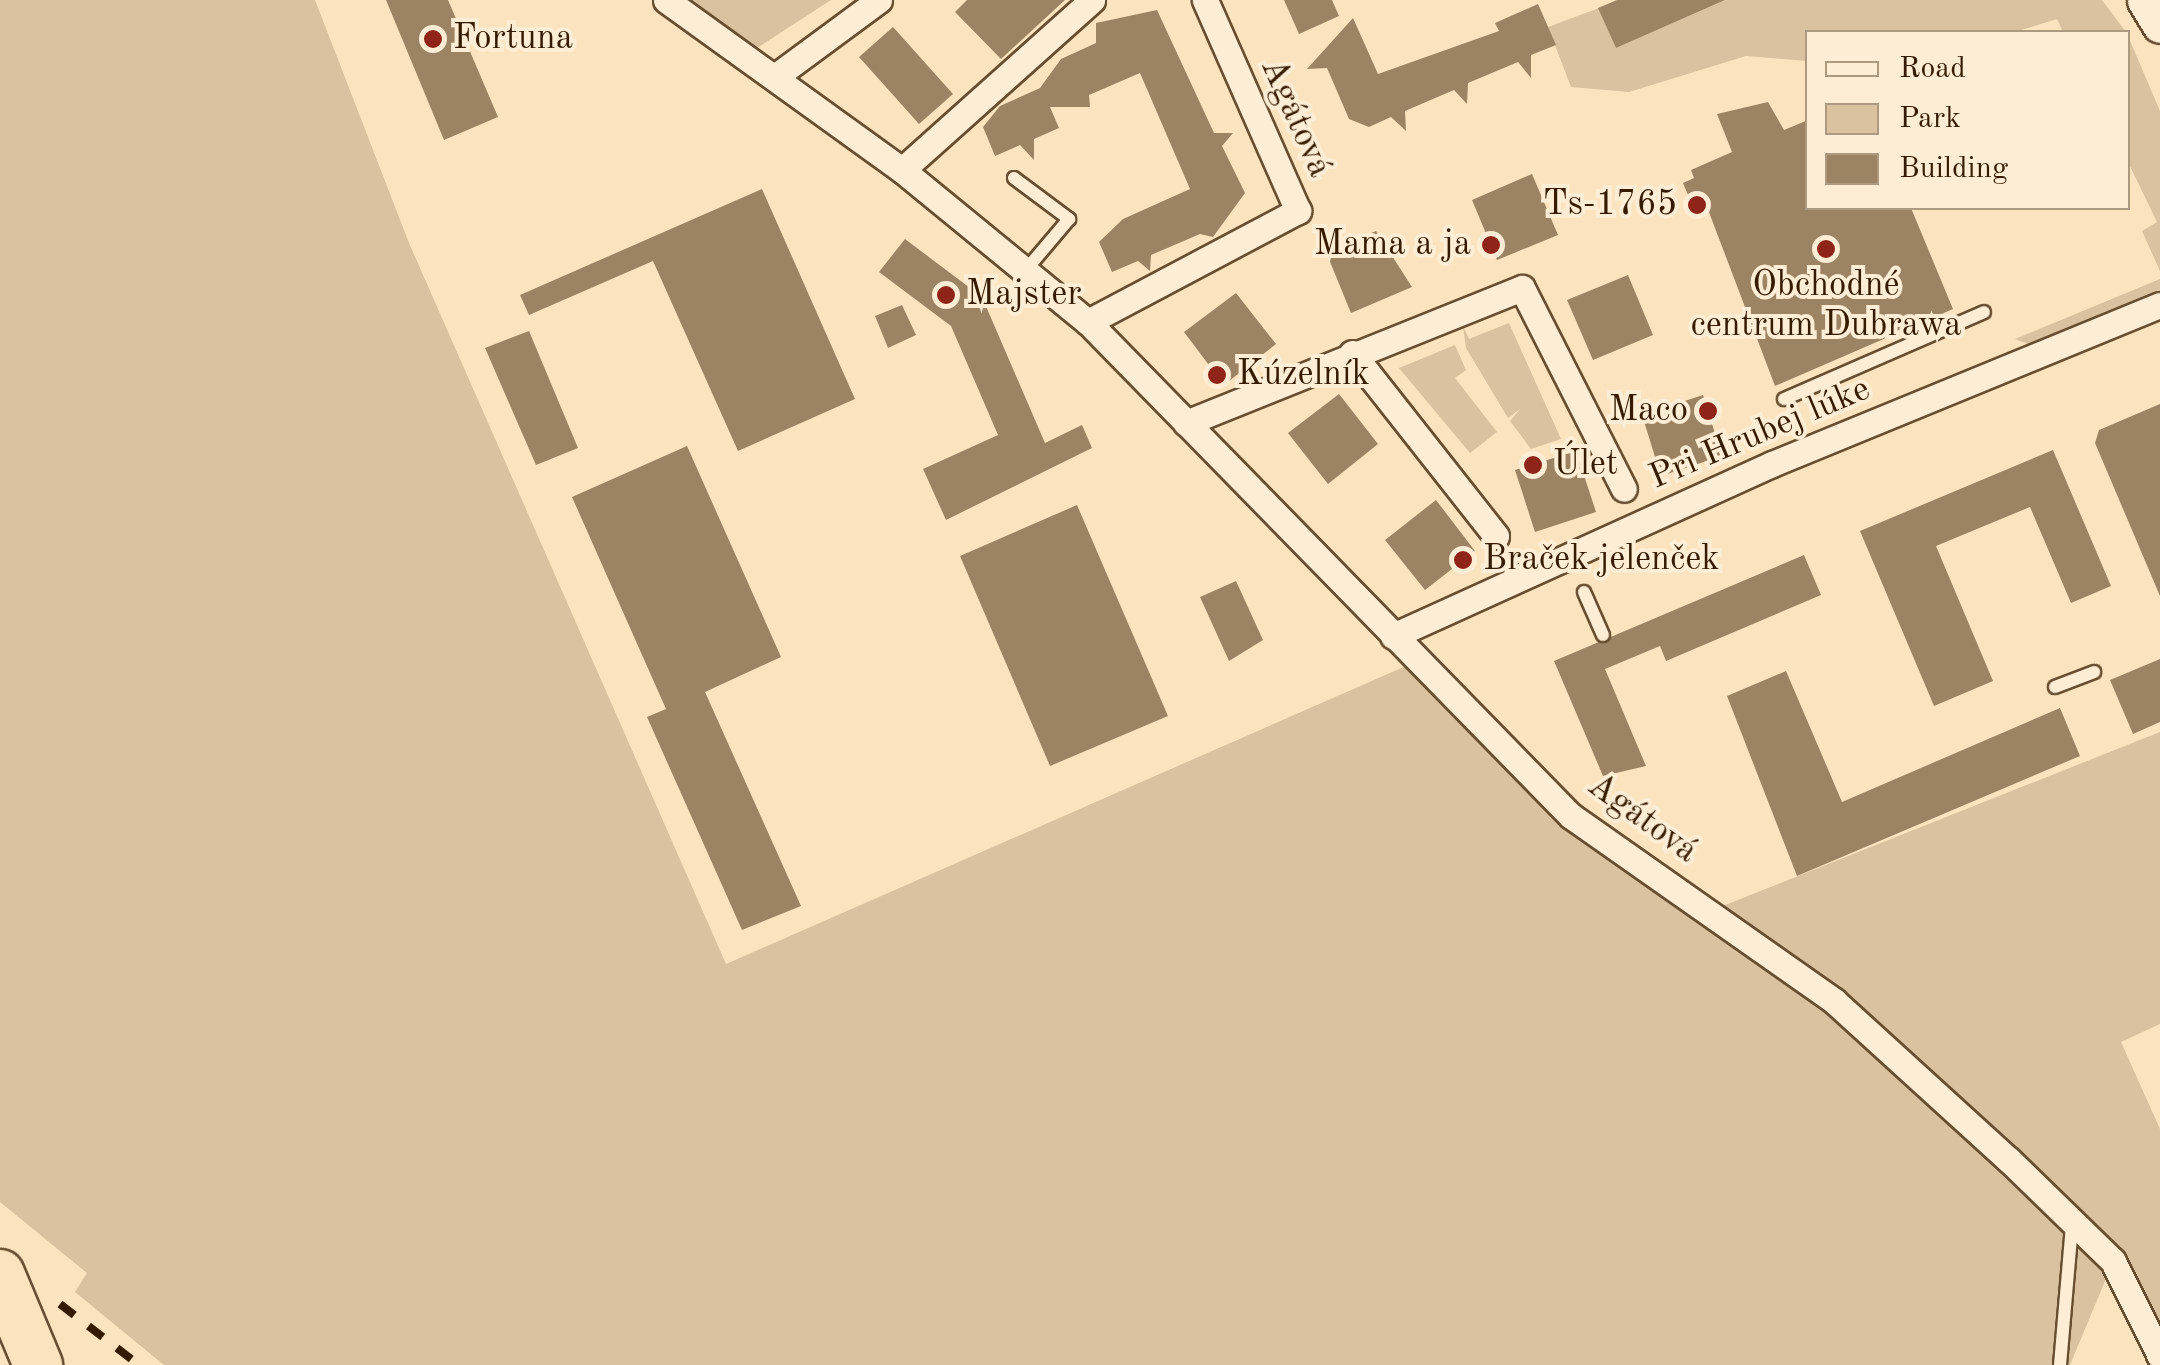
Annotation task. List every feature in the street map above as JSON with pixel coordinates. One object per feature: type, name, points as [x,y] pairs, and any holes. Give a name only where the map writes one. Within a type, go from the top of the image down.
[{"type":"highway","points":[[0,1274],[38,1365]]},
{"type":"main road","points":[[2146,0],[2160,25]]},
{"type":"street","name":"Agátová","points":[[666,0],[745,64],[776,76],[902,170],[1088,322],[1571,816],[1834,1002],[2113,1260],[2160,1356]]},
{"type":"street","points":[[776,76],[880,0]]},
{"type":"street","points":[[902,170],[1092,0]]},
{"type":"street","name":"Agátová","points":[[1088,322],[1298,211],[1205,0]]},
{"type":"street","points":[[1186,423],[1352,353],[1522,288],[1624,489]]},
{"type":"street","name":"Pri Hrubej lúke","points":[[1393,636],[1772,464],[2160,305]]},
{"type":"street","points":[[1352,353],[1496,536]]},
{"type":"lane","points":[[1014,178],[1070,219],[1025,271]]},
{"type":"lane","points":[[1784,398],[1984,312]]},
{"type":"lane","points":[[1584,592],[1603,635]]},
{"type":"lane","points":[[2056,687],[2094,672]]},
{"type":"lane","points":[[2060,1365],[2072,1222]]},
{"type":"green space","points":[[0,0],[315,0],[409,243],[726,964],[1415,662],[1571,816],[1710,911],[2160,732],[2160,1024],[2121,1042],[2160,1129],[2160,1356],[2113,1262],[2070,1365],[164,1365],[75,1292],[87,1273],[0,1202]]},
{"type":"green space","points":[[686,0],[831,0],[751,52]]},
{"type":"green space","points":[[1725,0],[2102,0],[2124,30],[2062,30],[2057,19],[2021,30],[1805,30],[1805,61],[1746,56],[1629,92],[1571,87],[1548,27],[1599,8],[1616,48]]},
{"type":"green space","points":[[2130,41],[2160,111],[2160,271],[2142,231],[2157,222],[2130,166]]},
{"type":"green space","points":[[2160,279],[2160,289],[2028,344],[2015,339]]},
{"type":"green space","points":[[1509,323],[1561,439],[1531,449],[1510,421],[1520,409],[1508,418],[1466,348],[1463,326],[1469,339]]},
{"type":"green space","points":[[1455,345],[1466,370],[1455,378],[1497,432],[1470,453],[1399,368]]},
{"type":"building","name":"Fortuna","points":[[386,0],[448,0],[498,117],[444,140]]},
{"type":"building","points":[[967,0],[1065,0],[1001,59],[955,12]]},
{"type":"building","points":[[1284,0],[1332,0],[1339,16],[1299,34]]},
{"type":"building","points":[[1617,0],[1725,0],[1616,48],[1598,8]]},
{"type":"building","points":[[1538,4],[1556,45],[1531,55],[1531,78],[1518,62],[1468,83],[1467,104],[1454,90],[1405,111],[1406,131],[1391,117],[1369,127],[1349,119],[1327,68],[1307,69],[1353,18],[1378,74],[1499,31],[1495,23]]},
{"type":"building","points":[[1157,10],[1214,133],[1233,133],[1222,146],[1245,193],[1213,237],[1200,234],[1151,255],[1150,271],[1138,261],[1112,272],[1099,242],[1123,219],[1190,189],[1140,73],[1089,95],[1090,107],[1050,107],[1059,128],[1034,139],[1034,160],[1020,145],[995,156],[983,127],[1000,106],[1040,88],[1061,59],[1096,43],[1096,23]]},
{"type":"building","points":[[893,27],[953,94],[919,124],[859,57]]},
{"type":"building","name":"Obchodné centrum Dubrawa","points":[[1768,102],[1784,130],[1805,121],[1805,210],[1912,210],[1953,309],[1775,386],[1707,207],[1695,212],[1683,183],[1694,178],[1691,170],[1732,152],[1717,114]]},
{"type":"building","points":[[1532,174],[1558,235],[1497,260],[1472,200]]},
{"type":"building","points":[[762,189],[855,399],[738,451],[653,261],[529,315],[520,295]]},
{"type":"building","points":[[1376,231],[1412,287],[1351,313],[1326,252]]},
{"type":"building","points":[[905,239],[982,297],[1045,443],[1082,425],[1092,448],[946,520],[923,469],[998,435],[951,326],[879,272]]},
{"type":"building","points":[[1628,275],[1653,335],[1593,360],[1567,300]]},
{"type":"building","points":[[1236,293],[1276,344],[1224,385],[1184,332]]},
{"type":"building","points":[[902,305],[916,335],[888,348],[875,316]]},
{"type":"building","points":[[529,331],[578,448],[536,465],[485,348]]},
{"type":"building","points":[[1339,394],[1378,444],[1328,484],[1288,433]]},
{"type":"building","points":[[1703,395],[1722,456],[1661,476],[1642,415]]},
{"type":"building","points":[[2160,404],[2160,596],[2095,443],[2099,430]]},
{"type":"building","points":[[687,446],[781,657],[705,692],[801,906],[742,930],[647,717],[666,709],[572,497]]},
{"type":"building","points":[[2053,450],[2111,586],[2071,603],[2030,507],[1936,546],[1993,681],[1934,706],[1860,531]]},
{"type":"building","points":[[1576,451],[1596,512],[1535,532],[1515,470]]},
{"type":"building","points":[[1436,500],[1475,551],[1425,590],[1385,540]]},
{"type":"building","points":[[1077,505],[1168,716],[1050,766],[960,556]]},
{"type":"building","points":[[1804,555],[1821,595],[1666,661],[1660,646],[1605,669],[1646,766],[1603,776],[1554,661]]},
{"type":"building","points":[[1236,581],[1263,640],[1229,661],[1200,597]]},
{"type":"building","points":[[2160,659],[2160,722],[2133,734],[2110,680]]},
{"type":"building","points":[[1786,671],[1842,802],[2060,708],[2080,756],[1797,876],[1727,696]]},
{"type":"railway","points":[[60,1304],[139,1365]]},
{"type":"place","name":"Fortuna","points":[[433,39]]},
{"type":"place","name":"Ts-1765","points":[[1697,205]]},
{"type":"place","name":"Mama a ja","points":[[1491,245]]},
{"type":"place","name":"Obchodné centrum Dubrawa","points":[[1826,249]]},
{"type":"place","name":"Majster","points":[[946,295]]},
{"type":"place","name":"Kúzelník","points":[[1217,375]]},
{"type":"place","name":"Maco","points":[[1708,411]]},
{"type":"place","name":"Úlet","points":[[1533,465]]},
{"type":"place","name":"Braček jelenček","points":[[1463,560]]}]
